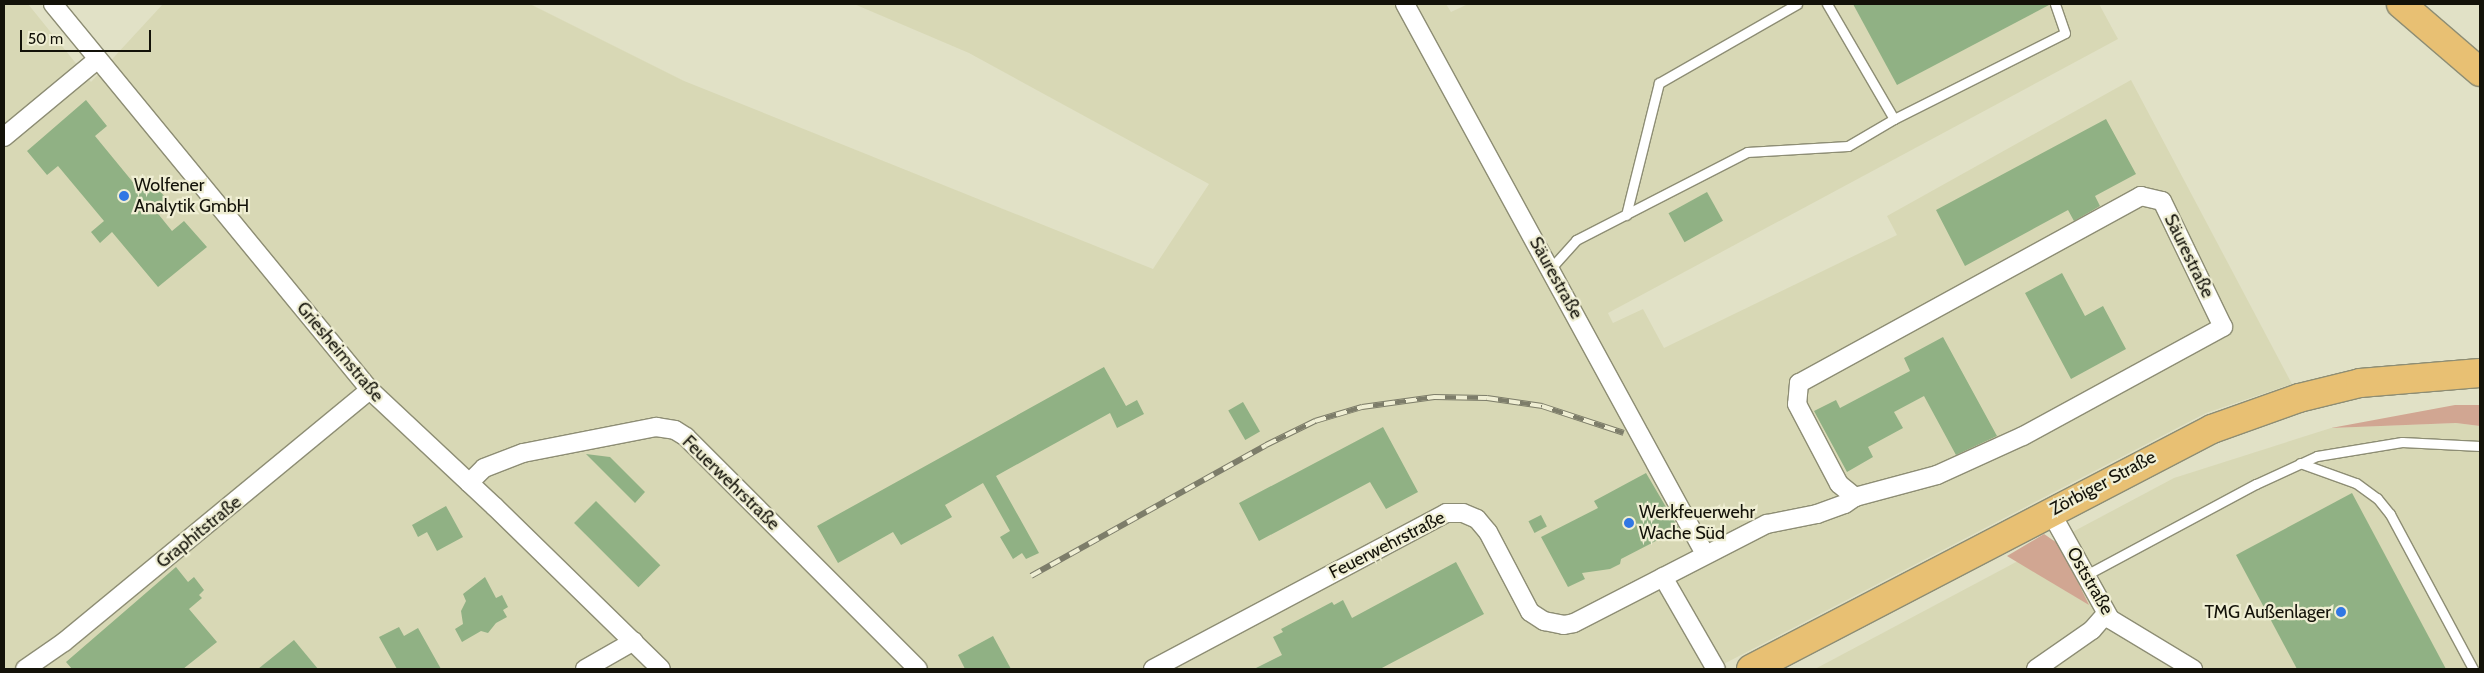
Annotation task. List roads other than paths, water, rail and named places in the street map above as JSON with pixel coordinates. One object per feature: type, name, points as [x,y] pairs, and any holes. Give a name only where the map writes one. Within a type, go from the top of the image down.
[{"type":"main road","points":[[2401,4],[2480,72]]},
{"type":"main road","name":"Zörbiger Straße","points":[[1751,669],[2184,441],[2268,408],[2360,383],[2480,373]]},
{"type":"street","name":"Griesheimstraße","points":[[53,4],[370,390],[634,641],[661,669]]},
{"type":"street","name":"Säurestraße","points":[[1405,4],[1551,268],[1705,554]]},
{"type":"street","points":[[4,137],[98,59]]},
{"type":"street","name":"Säurestraße","points":[[1663,577],[1767,524],[1817,514],[1845,504],[1855,497],[1937,476],[2023,436],[2223,327],[2162,201],[2141,196],[1798,383],[1797,404],[1839,484],[1855,497]]},
{"type":"street","name":"Graphitstraße","points":[[25,669],[72,636],[370,390]]},
{"type":"street","name":"Feuerwehrstraße","points":[[469,483],[484,468],[523,453],[656,427],[675,430],[686,437],[918,669]]},
{"type":"street","name":"Oststraße","points":[[2050,511],[2106,614],[2119,627],[2193,669]]},
{"type":"street","name":"Feuerwehrstraße","points":[[1153,669],[1446,512],[1469,514],[1483,525],[1525,605],[1544,621],[1574,623],[1663,577]]},
{"type":"street","points":[[1663,577],[1716,669]]},
{"type":"street","points":[[2036,669],[2092,630],[2106,614]]},
{"type":"street","points":[[585,669],[634,641]]},
{"type":"lane","points":[[1626,215],[1659,83],[1797,4]]},
{"type":"lane","points":[[1827,4],[1894,119]]},
{"type":"lane","points":[[1551,268],[1576,240],[1748,152],[1848,146],[1894,119],[2065,33],[2055,4]]},
{"type":"lane","points":[[2086,576],[2300,463],[2342,450],[2384,444],[2431,442],[2480,446]]},
{"type":"lane","points":[[2300,463],[2356,483],[2377,498],[2390,514],[2474,669]]},
{"type":"railway","points":[[1031,576],[1266,445],[1315,421],[1362,407],[1434,397],[1487,398],[1542,406],[1624,433]]},
{"type":"place","name":"Wolfener Analytik GmbH","points":[[124,196]]},
{"type":"place","name":"Werkfeuerwehr Wache Süd","points":[[1629,523]]},
{"type":"place","name":"TMG Außenlager","points":[[2341,612]]}]
